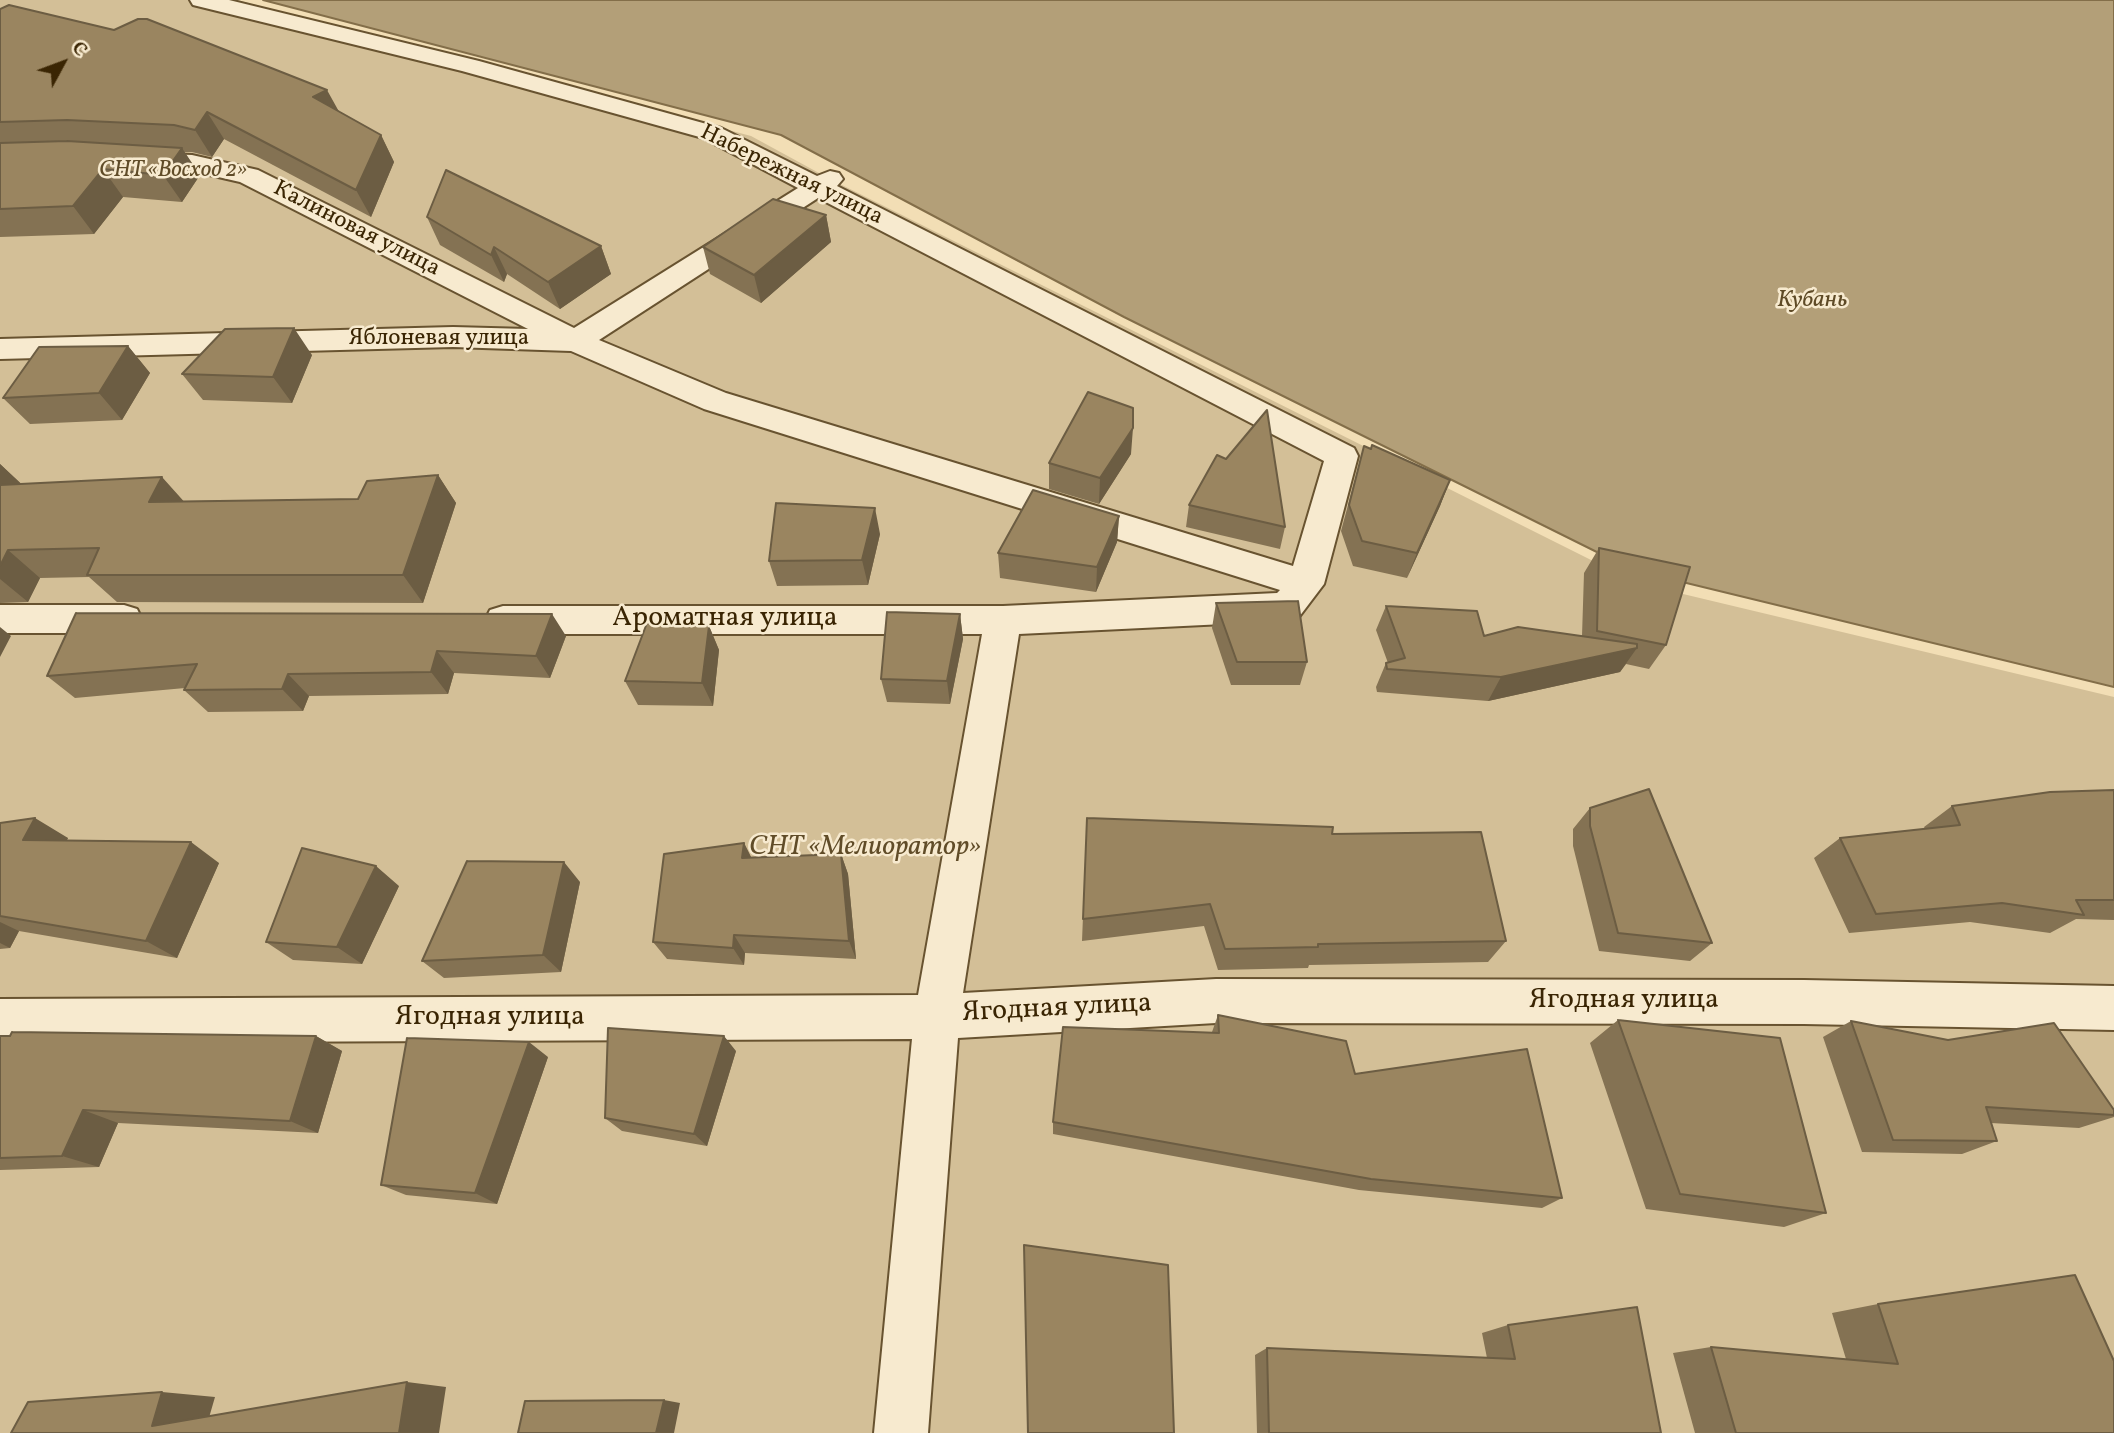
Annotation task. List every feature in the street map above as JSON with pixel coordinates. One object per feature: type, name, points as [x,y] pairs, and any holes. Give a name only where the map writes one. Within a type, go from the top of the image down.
[{"type":"street","name":"Набережная улица","points":[[201,0],[470,66],[712,133],[823,183],[1342,456],[1306,584]]},
{"type":"street","name":"Калиновая улица","points":[[113,159],[192,163],[249,176],[575,341],[715,401],[1306,584]]},
{"type":"street","points":[[575,341],[823,183]]},
{"type":"street","name":"Яблоневая улица","points":[[0,349],[453,337],[575,341]]},
{"type":"street","name":"Ароматная улица","points":[[474,620],[1003,620],[1286,607],[1306,584]]},
{"type":"street","points":[[0,620],[153,620]]},
{"type":"street","points":[[901,1433],[937,1017],[1003,620]]},
{"type":"street","name":"Ягодная улица","points":[[0,1021],[937,1017],[1216,1002],[1804,1002],[2114,1007]]},
{"type":"green space","name":"СНТ «Мелиоратор»","points":[[0,0],[237,0],[751,136],[830,179],[1637,583],[2114,697],[2114,1433],[0,1433]]},
{"type":"water","name":"Кубань","points":[[263,0],[2114,0],[2114,687],[1633,570],[1124,317],[781,135]]},
{"type":"building","points":[[9,5],[114,30],[138,19],[147,19],[327,90],[313,97],[381,135],[356,190],[207,112],[195,130],[174,125],[67,120],[0,122],[0,9]]},
{"type":"building","points":[[67,141],[182,148],[163,175],[103,169],[73,206],[0,209],[0,143]]},
{"type":"building","points":[[446,170],[601,246],[548,282],[494,247],[491,255],[427,217]]},
{"type":"building","points":[[773,199],[826,215],[754,275],[703,247]]},
{"type":"building","points":[[294,328],[273,377],[182,374],[225,329]]},
{"type":"building","points":[[128,346],[99,393],[3,398],[39,347]]},
{"type":"building","points":[[1088,392],[1133,408],[1133,428],[1100,478],[1049,463]]},
{"type":"building","points":[[1267,410],[1285,527],[1189,505],[1217,455],[1226,459]]},
{"type":"building","points":[[1372,445],[1450,480],[1417,553],[1362,541],[1349,505],[1364,446],[1371,449]]},
{"type":"building","points":[[438,475],[403,575],[87,575],[99,548],[8,550],[0,566],[0,485],[162,477],[149,502],[358,499],[367,481]]},
{"type":"building","points":[[1033,490],[1119,516],[1097,567],[998,553]]},
{"type":"building","points":[[776,503],[875,508],[862,560],[769,561]]},
{"type":"building","points":[[1599,548],[1690,567],[1666,645],[1597,631]]},
{"type":"building","points":[[1298,601],[1307,662],[1237,662],[1216,603]]},
{"type":"building","points":[[1386,606],[1477,611],[1484,636],[1518,627],[1637,644],[1637,648],[1501,677],[1387,669],[1386,663],[1405,658]]},
{"type":"building","points":[[887,612],[960,614],[947,681],[881,679]]},
{"type":"building","points":[[76,613],[552,614],[536,656],[437,651],[431,672],[288,674],[282,689],[184,690],[197,664],[47,676]]},
{"type":"building","points":[[647,623],[709,626],[702,683],[625,681]]},
{"type":"building","points":[[1649,789],[1712,943],[1618,933],[1590,826],[1590,808]]},
{"type":"building","points":[[2114,790],[2114,900],[2076,900],[2084,915],[2002,903],[1876,914],[1840,838],[1960,825],[1952,806],[2050,792]]},
{"type":"building","points":[[35,818],[23,840],[191,842],[146,941],[0,916],[0,823]]},
{"type":"building","points":[[1087,818],[1333,827],[1332,834],[1481,832],[1506,941],[1318,944],[1318,947],[1225,949],[1210,904],[1083,919]]},
{"type":"building","points":[[744,843],[742,858],[841,854],[849,941],[734,935],[733,948],[653,942],[664,854]]},
{"type":"building","points":[[302,848],[376,866],[337,947],[266,942]]},
{"type":"building","points":[[467,861],[564,862],[543,955],[422,961]]},
{"type":"building","points":[[1218,1015],[1346,1041],[1355,1074],[1527,1049],[1562,1198],[1371,1179],[1053,1122],[1063,1027],[1219,1033]]},
{"type":"building","points":[[1618,1020],[1780,1038],[1826,1213],[1680,1194]]},
{"type":"building","points":[[1851,1021],[1948,1040],[2054,1023],[2114,1110],[2114,1115],[1986,1107],[1997,1141],[1893,1140]]},
{"type":"building","points":[[608,1028],[724,1036],[694,1134],[605,1118]]},
{"type":"building","points":[[12,1032],[316,1036],[290,1121],[83,1110],[62,1156],[0,1158],[0,1036],[10,1036]]},
{"type":"building","points":[[407,1038],[529,1042],[475,1193],[381,1185]]},
{"type":"building","points":[[1024,1245],[1168,1265],[1174,1433],[1028,1433]]},
{"type":"building","points":[[2075,1275],[2114,1361],[2114,1433],[1736,1433],[1711,1347],[1898,1364],[1878,1304]]},
{"type":"building","points":[[1637,1307],[1661,1433],[1269,1433],[1267,1348],[1515,1359],[1508,1325]]},
{"type":"building","points":[[407,1382],[399,1433],[11,1433],[28,1402],[162,1392],[152,1426]]},
{"type":"building","points":[[664,1400],[656,1433],[518,1433],[525,1401]]},
{"type":"park label","name":"СНТ «Восход 2»","points":[[173,172]]}]
